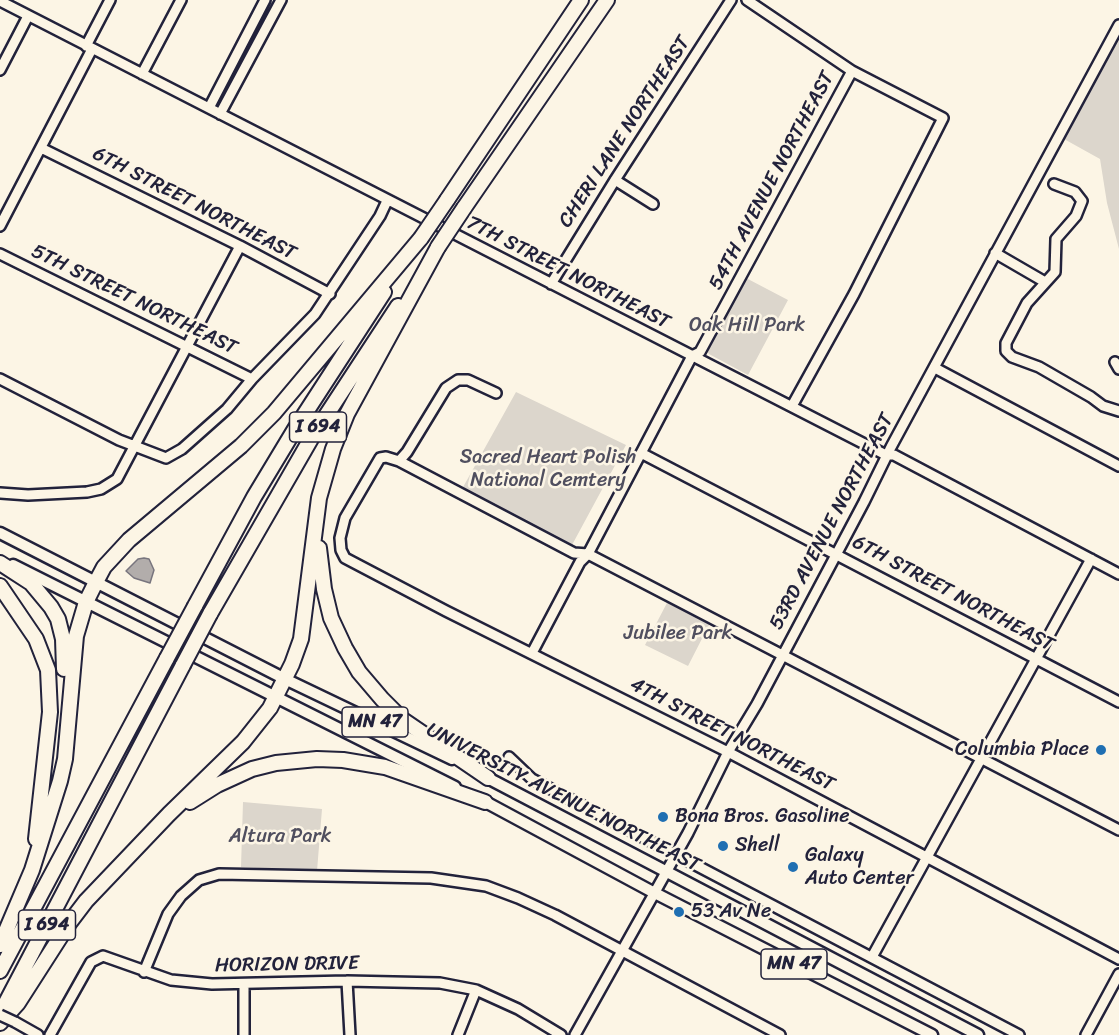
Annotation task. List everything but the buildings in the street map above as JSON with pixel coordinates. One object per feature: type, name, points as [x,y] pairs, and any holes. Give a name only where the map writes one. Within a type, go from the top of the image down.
[{"type":"highway","name":"I 694","points":[[0,971],[254,497],[361,327],[580,0]]},
{"type":"highway","name":"I 694","points":[[0,1014],[210,614],[312,437],[464,208],[607,0]]},
{"type":"highway","points":[[0,945],[20,900],[47,827],[65,759],[76,636],[86,602],[104,567],[129,540],[241,446],[274,413],[421,238]]},
{"type":"highway","points":[[0,1023],[18,1003],[80,909],[169,814],[254,731],[276,698],[296,657],[303,628],[317,509],[324,475],[347,414],[438,247]]},
{"type":"highway","points":[[324,475],[319,514],[320,566],[327,604],[345,648],[376,693],[403,720],[488,778]]},
{"type":"highway","points":[[0,561],[42,594],[55,613],[63,639],[64,659],[56,770],[47,827]]},
{"type":"highway","points":[[0,586],[40,647],[46,662],[50,688],[50,712],[37,835],[20,900]]},
{"type":"highway","points":[[126,860],[173,816],[204,793],[238,775],[276,763],[327,759],[370,764],[404,773],[485,802]]},
{"type":"main road","name":"UNIVERSITY AVENUE NORTHEAST","points":[[0,533],[285,679],[488,778],[978,1035]]},
{"type":"main road","name":"UNIVERSITY AVENUE NORTHEAST","points":[[0,561],[350,733],[656,894],[932,1035]]},
{"type":"street","points":[[0,226],[41,148],[110,0]]},
{"type":"street","points":[[142,74],[181,0]]},
{"type":"street","points":[[220,114],[281,0]]},
{"type":"street","name":"CHERI LANE NORTHEAST","points":[[551,284],[731,0]]},
{"type":"street","points":[[747,0],[852,71],[943,117],[854,294],[792,406]]},
{"type":"street","name":"7TH STREET NORTHEAST","points":[[0,1],[886,455],[894,455],[1119,574]]},
{"type":"street","points":[[209,108],[264,3],[274,13]]},
{"type":"street","points":[[0,70],[28,16]]},
{"type":"street","name":"53RD AVENUE NORTHEAST","points":[[575,1035],[656,894],[704,804],[728,752],[757,704],[886,455],[1119,25]]},
{"type":"street","name":"54TH AVENUE NORTHEAST","points":[[532,653],[580,562],[588,554],[692,356],[700,352],[852,71]]},
{"type":"street","name":"6TH STREET NORTHEAST","points":[[41,148],[240,246],[330,294]]},
{"type":"street","points":[[615,180],[653,204]]},
{"type":"street","points":[[1054,184],[1075,192],[1082,201],[1076,216],[1056,239],[1055,272],[1028,303],[1006,343],[1006,351],[1012,357],[1039,367],[1103,406],[1119,411]]},
{"type":"street","points":[[0,379],[118,440],[166,458],[182,449],[227,409],[252,379],[315,314],[330,294],[387,201]]},
{"type":"street","points":[[0,493],[64,494],[101,489],[117,479],[240,246]]},
{"type":"street","points":[[995,253],[1046,282]]},
{"type":"street","name":"5TH STREET NORTHEAST","points":[[0,254],[252,379]]},
{"type":"street","points":[[934,368],[1119,466]]},
{"type":"street","points":[[496,393],[468,380],[458,380],[446,388],[407,452],[399,461],[574,553],[588,554],[1119,830]]},
{"type":"street","name":"6TH STREET NORTHEAST","points":[[642,453],[1119,702]]},
{"type":"street","name":"4TH STREET NORTHEAST","points":[[399,461],[386,457],[380,458],[350,509],[340,538],[341,550],[345,558],[728,752],[1119,959]]},
{"type":"street","points":[[872,957],[1091,559]]},
{"type":"street","name":"UNIVERSITY AVENUE NORTHEAST","points":[[508,757],[532,779],[1019,1035]]},
{"type":"street","points":[[144,972],[168,914],[181,896],[199,880],[219,874],[431,878],[486,886],[555,915],[780,1035]]},
{"type":"street","name":"HORIZON DRIVE","points":[[50,1035],[91,962],[103,956],[171,980],[212,984],[347,981],[440,983],[476,990],[518,1009],[561,1035]]},
{"type":"street","points":[[1086,1035],[1119,974]]},
{"type":"street","points":[[347,981],[350,1035]]},
{"type":"street","points":[[244,984],[244,1035]]},
{"type":"street","points":[[458,1035],[476,990]]},
{"type":"street","points":[[0,1014],[38,1035]]},
{"type":"green space","points":[[1119,38],[1119,249],[1107,203],[1100,159],[1064,139]]},
{"type":"green space","name":"Oak Hill Park","points":[[746,278],[788,300],[748,375],[707,351]]},
{"type":"green space","name":"Sacred Heart Polish National Cemtery","points":[[516,392],[626,445],[572,545],[462,489]]},
{"type":"green space","name":"Jubilee Park","points":[[668,601],[710,623],[688,666],[645,645]]},
{"type":"green space","name":"Altura Park","points":[[243,802],[322,809],[317,871],[241,867]]},
{"type":"shaded area","points":[[138,559],[149,559],[154,570],[150,583],[134,578],[126,571]]},
{"type":"place","name":"Columbia Place","points":[[1101,750]]},
{"type":"place","name":"Bona Bros. Gasoline","points":[[663,817]]},
{"type":"place","name":"Shell","points":[[723,846]]},
{"type":"place","name":"Galaxy Auto Center","points":[[793,867]]},
{"type":"place","name":"53 Av Ne","points":[[679,912]]}]
